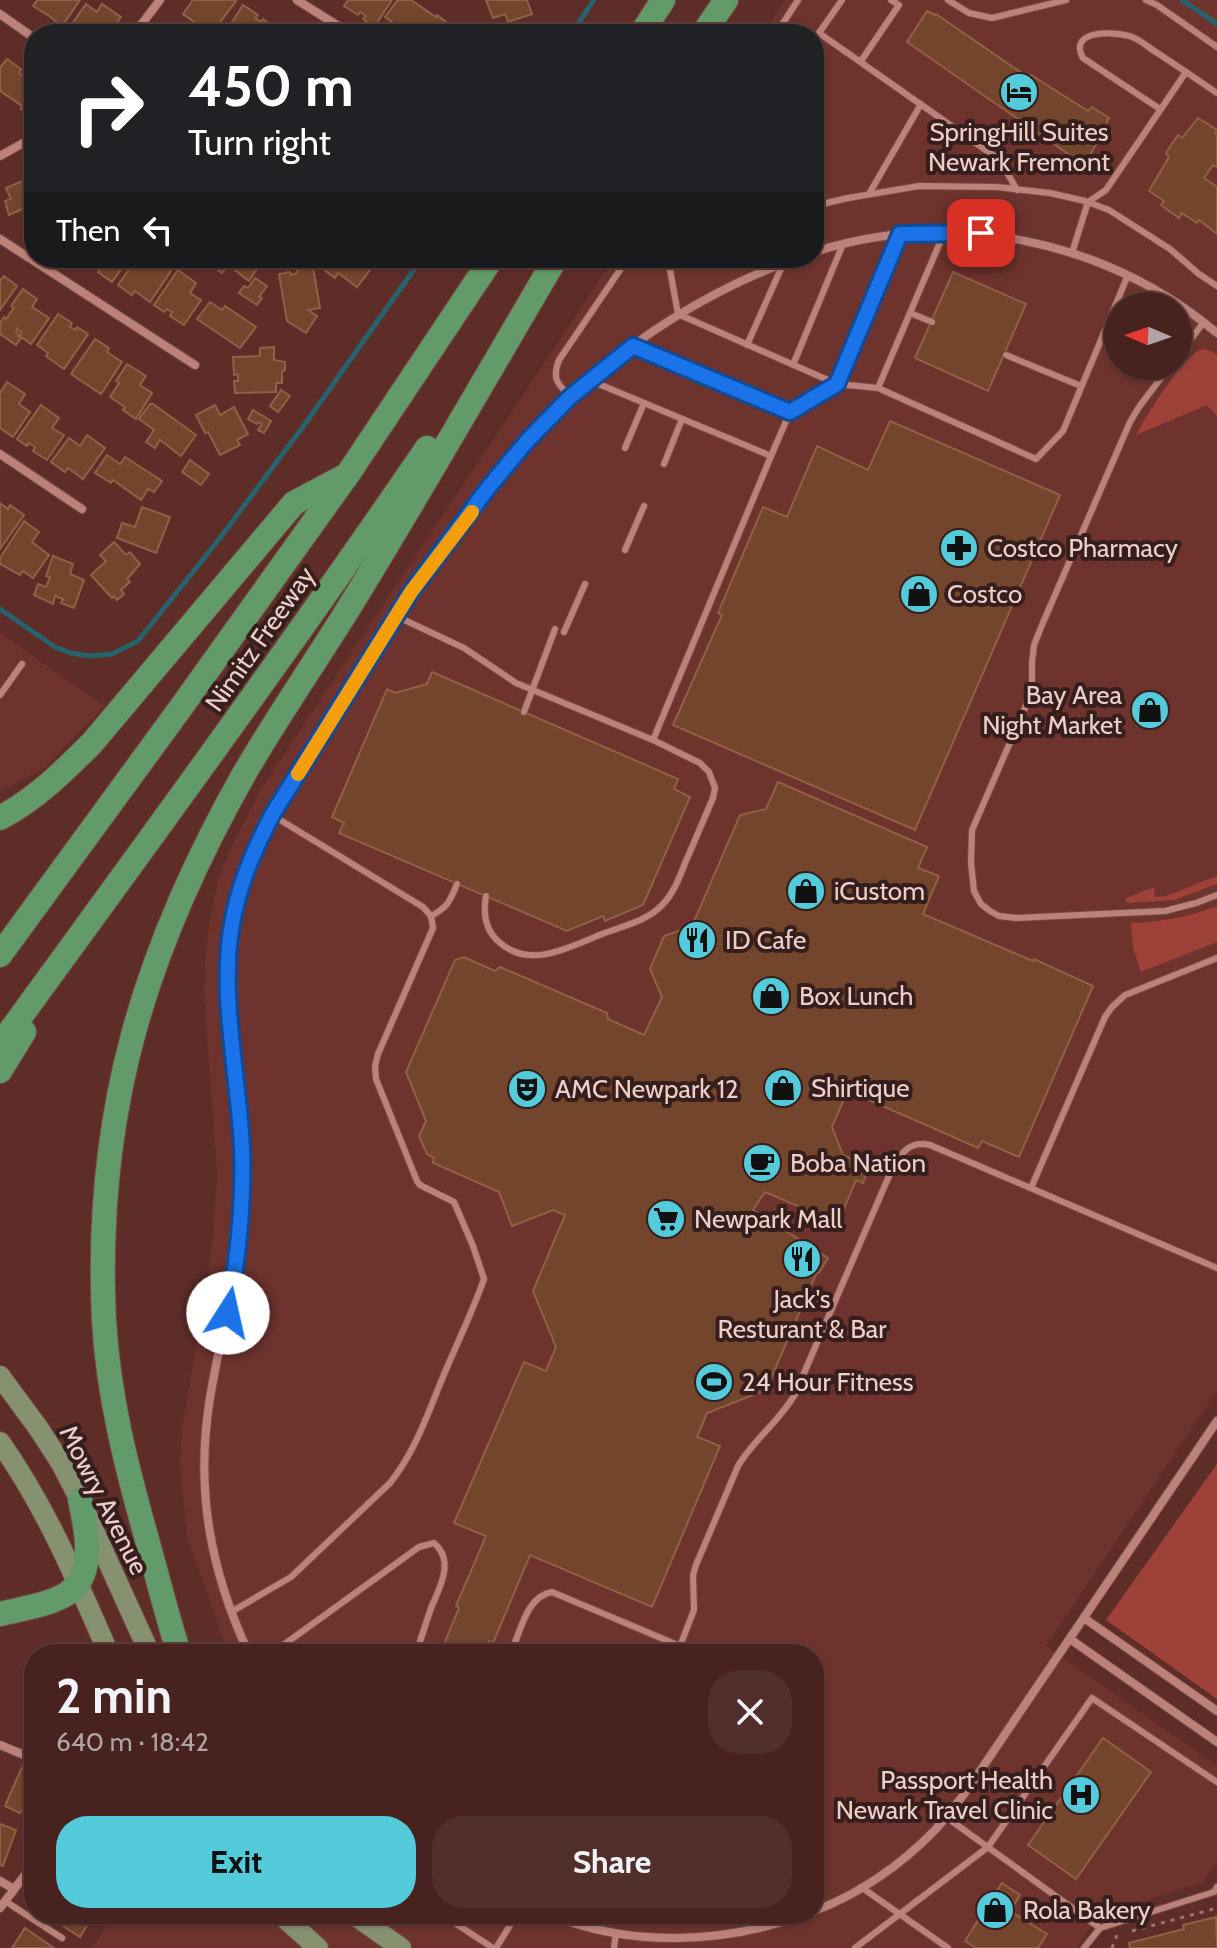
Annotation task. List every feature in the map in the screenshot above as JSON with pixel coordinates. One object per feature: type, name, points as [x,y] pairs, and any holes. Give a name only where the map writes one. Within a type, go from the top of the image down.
[{"type":"highway","points":[[647,24],[663,0]]},
{"type":"highway","points":[[710,24],[726,0]]},
{"type":"highway","name":"Nimitz Freeway","points":[[0,955],[348,474],[485,268]]},
{"type":"highway","name":"Nimitz Freeway","points":[[0,1045],[344,570],[549,268]]},
{"type":"highway","points":[[176,1644],[121,1441],[104,1323],[103,1236],[108,1165],[118,1096],[136,1021],[159,949],[200,858],[243,777],[364,583],[550,268]]},
{"type":"highway","points":[[0,818],[38,793],[92,743],[294,503],[348,474]]},
{"type":"highway","points":[[0,1071],[107,898]]},
{"type":"highway","points":[[0,1614],[62,1597],[78,1584],[87,1555],[80,1500]]},
{"type":"main road","name":"Mowry Avenue","points":[[0,1376],[61,1463],[145,1644]]},
{"type":"main road","points":[[0,1442],[53,1529],[105,1644]]},
{"type":"main road","points":[[291,1924],[318,1948]]},
{"type":"main road","points":[[367,1924],[401,1948]]},
{"type":"street","points":[[142,24],[160,0]]},
{"type":"street","points":[[297,0],[335,24]]},
{"type":"street","points":[[0,14],[24,31]]},
{"type":"street","points":[[0,156],[24,143]]},
{"type":"street","points":[[824,249],[900,234],[981,233],[1032,242],[1096,261],[1128,275],[1181,305],[1217,333]]},
{"type":"street","points":[[0,239],[24,255]]},
{"type":"street","points":[[45,268],[195,365]]},
{"type":"street","points":[[245,1644],[231,1612],[213,1553],[204,1476],[210,1397],[235,1273],[242,1190],[228,953],[240,890],[255,848],[272,815],[411,592],[514,456],[570,397],[633,346],[678,314],[770,268]]},
{"type":"street","points":[[0,454],[82,509]]},
{"type":"street","points":[[824,1906],[861,1887],[901,1860],[946,1817],[1217,1421]]},
{"type":"street","points":[[1084,1618],[1217,1711]]},
{"type":"street","points":[[1070,1639],[1217,1742]]},
{"type":"street","points":[[0,1745],[24,1755]]},
{"type":"street","points":[[3,1905],[24,1876]]},
{"type":"street","points":[[0,1881],[14,1889]]},
{"type":"street","points":[[586,1924],[616,1933],[649,1937],[703,1938],[728,1936],[776,1924]]},
{"type":"street","points":[[728,1936],[729,1948]]},
{"type":"street","points":[[703,1938],[704,1948]]},
{"type":"lane","points":[[782,24],[798,0]]},
{"type":"lane","points":[[824,26],[842,0]]},
{"type":"lane","points":[[861,61],[899,5],[891,0]]},
{"type":"lane","points":[[948,0],[969,13],[992,18],[1066,0]]},
{"type":"lane","points":[[1146,0],[1217,47]]},
{"type":"lane","points":[[1160,109],[1083,58],[1080,46],[1083,40],[1099,33],[1132,37],[1217,93]]},
{"type":"lane","points":[[824,36],[1000,160],[1017,190]]},
{"type":"lane","points":[[1072,253],[1088,202],[1106,190],[1186,72]]},
{"type":"lane","points":[[868,194],[921,104]]},
{"type":"lane","points":[[824,204],[919,186],[984,187],[1050,193],[1109,210],[1170,249],[1217,286]]},
{"type":"lane","points":[[878,388],[944,233]]},
{"type":"lane","points":[[653,740],[790,412],[837,384],[900,234]]},
{"type":"lane","points":[[793,365],[843,244]]},
{"type":"lane","points":[[570,397],[557,383],[555,375],[559,360],[621,268]]},
{"type":"lane","points":[[672,268],[678,314],[837,384],[878,388],[1036,459],[1063,431],[1128,275]]},
{"type":"lane","points":[[747,345],[781,268]]},
{"type":"lane","points":[[910,313],[932,322]]},
{"type":"lane","points":[[1192,338],[1204,322]]},
{"type":"lane","points":[[633,346],[790,412]]},
{"type":"lane","points":[[1006,355],[1081,386]]},
{"type":"lane","points":[[589,380],[771,456]]},
{"type":"lane","points":[[1159,380],[1130,422],[1034,645],[1032,692],[972,830],[972,879],[981,904],[999,916],[1016,918],[1165,911],[1217,895]]},
{"type":"lane","points":[[625,448],[644,403]]},
{"type":"lane","points":[[664,464],[682,419]]},
{"type":"lane","points":[[625,550],[644,506]]},
{"type":"lane","points":[[564,632],[585,584]]},
{"type":"lane","points":[[396,616],[464,648],[532,691],[653,740],[700,763],[709,772],[715,788],[677,882],[661,907],[652,914],[562,950],[534,957],[517,954],[493,936],[486,922],[486,896]]},
{"type":"lane","points":[[524,712],[555,629]]},
{"type":"lane","points":[[0,695],[22,664]]},
{"type":"lane","points":[[231,1612],[291,1577],[402,1469],[429,1414],[484,1279],[454,1202],[417,1181],[376,1079],[378,1054],[433,928],[431,916],[423,907],[272,815]]},
{"type":"lane","points":[[431,916],[450,901],[457,884]]},
{"type":"lane","points":[[1031,1188],[1112,1007],[1125,995],[1217,958]]},
{"type":"lane","points":[[681,1644],[694,1610],[693,1575],[696,1565],[738,1466],[787,1408],[795,1394],[892,1169],[901,1155],[914,1144],[926,1143],[1217,1268]]},
{"type":"lane","points":[[285,1644],[419,1547],[434,1543],[442,1550],[445,1563],[443,1581],[419,1644]]},
{"type":"lane","points":[[514,1644],[532,1604],[541,1594],[552,1592],[675,1644]]},
{"type":"lane","points":[[855,1948],[988,1847],[1092,1698],[1217,1782]]},
{"type":"lane","points":[[946,1817],[1100,1928]]},
{"type":"lane","points":[[861,1887],[948,1948]]},
{"type":"lane","points":[[1084,1948],[1100,1928],[1214,1892],[1217,1887]]},
{"type":"lane","points":[[3,1905],[24,1917]]},
{"type":"lane","points":[[37,1924],[62,1938]]},
{"type":"lane","points":[[457,1924],[494,1948],[510,1924]]},
{"type":"lane","points":[[614,1948],[616,1933]]},
{"type":"path","points":[[1112,1948],[1118,1934],[1217,1908]]},
{"type":"shaded area","points":[[785,0],[1217,0],[1217,1391],[1046,1646],[1217,1766],[1217,1862],[1203,1882],[1098,1916],[1076,1948],[92,1948],[109,1924],[824,1924],[824,1644],[225,1644],[187,1537],[180,1463],[182,1427],[213,1235],[217,1173],[204,996],[205,959],[218,881],[260,790],[607,268],[824,268],[824,24],[769,24]]},
{"type":"shaded area","points":[[1202,349],[1217,355],[1217,416],[1207,405],[1136,435],[1172,380],[1192,380],[1194,354]]},
{"type":"shaded area","points":[[0,633],[104,706],[47,766],[0,792]]},
{"type":"shaded area","points":[[1217,876],[1217,884],[1174,900],[1125,901],[1154,887],[1155,897],[1166,896]]},
{"type":"shaded area","points":[[1217,906],[1217,942],[1141,972],[1133,948],[1131,923],[1175,918]]},
{"type":"shaded area","points":[[1217,1464],[1217,1699],[1106,1620]]},
{"type":"building","points":[[37,0],[80,0],[63,24],[33,6]]},
{"type":"building","points":[[193,0],[236,1],[219,24],[197,24],[183,14]]},
{"type":"building","points":[[348,0],[392,0],[376,24],[370,24],[363,19],[366,16],[360,12],[358,15],[344,6]]},
{"type":"building","points":[[411,0],[446,22],[395,24],[385,17],[397,1]]},
{"type":"building","points":[[486,0],[527,0],[532,14],[508,22],[505,14],[493,18]]},
{"type":"building","points":[[86,4],[97,12],[102,4],[121,17],[116,24],[72,24]]},
{"type":"building","points":[[243,5],[258,15],[255,18],[270,24],[231,24]]},
{"type":"building","name":"SpringHill Suites Newark Fremont","points":[[927,11],[936,14],[1029,78],[1031,75],[1088,111],[1092,107],[1109,118],[1084,165],[907,42]]},
{"type":"building","points":[[7,59],[21,69],[19,73],[24,76],[24,111],[22,106],[0,91],[0,68]]},
{"type":"building","points":[[1198,118],[1217,130],[1217,167],[1213,165],[1204,178],[1217,187],[1217,234],[1199,220],[1197,223],[1182,213],[1179,218],[1161,205],[1164,201],[1149,191],[1178,135],[1182,138]]},
{"type":"building","points":[[24,180],[24,208],[9,215],[5,201],[11,199],[6,188]]},
{"type":"building","points":[[122,268],[112,282],[98,272],[101,269]]},
{"type":"building","points":[[130,268],[167,268],[171,271],[150,302],[135,291],[132,295],[118,285]]},
{"type":"building","points":[[232,268],[257,268],[249,281]]},
{"type":"building","points":[[313,268],[320,308],[308,310],[317,316],[306,333],[287,321],[279,274],[290,272],[291,275],[297,270]]},
{"type":"building","points":[[322,268],[370,270],[357,287],[338,273],[335,278]]},
{"type":"building","points":[[178,270],[196,283],[190,293],[201,300],[184,325],[170,316],[172,312],[167,309],[164,312],[154,305]]},
{"type":"building","points":[[953,272],[1026,304],[988,391],[915,358]]},
{"type":"building","points":[[4,276],[17,286],[0,310],[0,279]]},
{"type":"building","points":[[255,278],[267,286],[257,305],[239,293],[244,286],[248,288]]},
{"type":"building","points":[[23,289],[37,299],[32,307],[49,318],[31,344],[20,336],[22,333],[17,329],[16,332],[21,338],[16,345],[0,334],[0,323],[14,308],[11,306]]},
{"type":"building","points":[[210,302],[222,310],[225,306],[256,327],[240,348],[197,319]]},
{"type":"building","points":[[58,314],[72,323],[70,327],[75,330],[77,327],[88,334],[64,369],[37,345]]},
{"type":"building","points":[[95,339],[122,362],[101,394],[71,374]]},
{"type":"building","points":[[274,347],[274,360],[285,362],[282,383],[276,383],[276,392],[235,393],[234,381],[238,381],[238,374],[234,375],[233,357],[260,356],[260,348]]},
{"type":"building","points":[[127,364],[146,376],[140,385],[152,393],[136,419],[110,397]]},
{"type":"building","points":[[7,382],[25,394],[19,404],[30,412],[13,437],[0,428],[0,393]]},
{"type":"building","points":[[281,390],[290,396],[278,412],[270,406]]},
{"type":"building","points":[[150,404],[196,435],[181,456],[160,440],[155,448],[146,442],[154,430],[139,419]]},
{"type":"building","points":[[41,405],[59,418],[52,428],[64,435],[47,460],[33,451],[35,447],[17,439]]},
{"type":"building","points":[[215,405],[220,415],[234,407],[248,434],[237,440],[240,445],[220,455],[196,415]]},
{"type":"building","points":[[253,410],[271,421],[264,433],[258,430],[262,424],[248,419]]},
{"type":"building","points":[[890,421],[1060,495],[915,830],[673,725],[722,615],[718,613],[763,507],[787,517],[817,446],[868,470]]},
{"type":"building","points":[[87,435],[105,448],[83,479],[68,468],[65,472],[51,462],[69,438],[80,446]]},
{"type":"building","points":[[107,455],[120,464],[125,457],[162,481],[154,492],[148,489],[141,500],[113,480],[111,483],[95,473]]},
{"type":"building","points":[[190,460],[209,474],[201,485],[182,472]]},
{"type":"building","points":[[0,503],[8,509],[10,505],[24,515],[0,549]]},
{"type":"building","points":[[142,507],[170,517],[156,553],[117,538],[122,523],[135,527]]},
{"type":"building","points":[[24,521],[39,532],[32,542],[49,555],[33,578],[23,571],[20,575],[0,564],[0,558]]},
{"type":"building","points":[[114,542],[126,555],[130,552],[140,564],[127,579],[130,582],[121,590],[124,594],[117,600],[91,575],[106,561],[100,555]]},
{"type":"building","points":[[53,556],[73,564],[70,574],[84,580],[74,608],[61,603],[63,599],[55,596],[53,604],[34,595],[38,584],[46,587],[50,577],[46,576]]},
{"type":"building","points":[[432,672],[678,779],[674,789],[690,797],[643,905],[605,921],[603,916],[567,931],[339,833],[344,823],[332,817],[387,689],[395,693],[427,684]]},
{"type":"building","name":"Newpark Mall","points":[[778,782],[927,847],[918,868],[939,876],[923,914],[1093,986],[1019,1157],[982,1141],[978,1148],[862,1097],[870,1077],[850,1085],[832,1127],[843,1155],[869,1167],[863,1183],[856,1180],[838,1223],[765,1192],[753,1210],[828,1258],[817,1272],[766,1390],[707,1413],[697,1437],[720,1446],[652,1607],[530,1555],[493,1643],[444,1644],[459,1608],[456,1606],[486,1536],[454,1523],[524,1362],[546,1371],[556,1347],[533,1291],[565,1215],[553,1210],[512,1226],[499,1192],[433,1163],[434,1158],[427,1154],[419,1136],[426,1121],[406,1072],[455,960],[464,957],[495,971],[500,967],[607,1013],[608,1019],[644,1035],[662,997],[650,969],[664,936],[692,926],[740,815],[766,809]]},
{"type":"building","points":[[1103,1738],[1151,1772],[1076,1879],[1028,1845]]},
{"type":"building","points":[[22,1767],[24,1811],[20,1813],[5,1806]]},
{"type":"building","points":[[0,1824],[16,1830],[3,1866],[0,1865]]},
{"type":"building","points":[[1002,1883],[1020,1895],[1010,1911],[1047,1934],[1038,1948],[976,1948],[965,1941]]},
{"type":"building","points":[[1216,1917],[1217,1948],[1130,1948],[1129,1943]]},
{"type":"building","points":[[60,1924],[88,1924],[80,1937]]},
{"type":"building","points":[[25,1928],[54,1948],[12,1948]]},
{"type":"waterway","points":[[578,24],[594,0]]},
{"type":"waterway","points":[[1182,0],[1217,24]]},
{"type":"waterway","points":[[0,609],[55,647],[71,653],[89,656],[112,654],[138,641],[305,424],[415,268]]},
{"type":"slow traffic","points":[[298,774],[411,592],[472,512]]},
{"type":"place","name":"SpringHill Suites Newark Fremont","points":[[1019,92]]},
{"type":"place","name":"Costco Pharmacy","points":[[959,548]]},
{"type":"place","name":"Costco","points":[[919,594]]},
{"type":"place","name":"Bay Area Night Market","points":[[1150,710]]},
{"type":"place","name":"iCustom","points":[[806,891]]},
{"type":"place","name":"ID Cafe","points":[[697,940]]},
{"type":"place","name":"Box Lunch","points":[[771,996]]},
{"type":"place","name":"Shirtique","points":[[783,1088]]},
{"type":"place","name":"AMC Newpark 12","points":[[527,1089]]},
{"type":"place","name":"Boba Nation","points":[[762,1163]]},
{"type":"place","name":"Newpark Mall","points":[[666,1219]]},
{"type":"place","name":"Jack's Resturant & Bar","points":[[802,1259]]},
{"type":"place","name":"24 Hour Fitness","points":[[714,1382]]},
{"type":"place","name":"Passport Health Newark Travel Clinic","points":[[1081,1795]]},
{"type":"place","name":"Rola Bakery","points":[[995,1910]]},
{"type":"route","points":[[228,1313],[240,1232],[242,1190],[242,1150],[228,991],[230,933],[234,913],[246,869],[272,815],[411,592],[527,441],[570,397],[633,346],[790,412],[837,384],[900,234],[981,233]]}]
